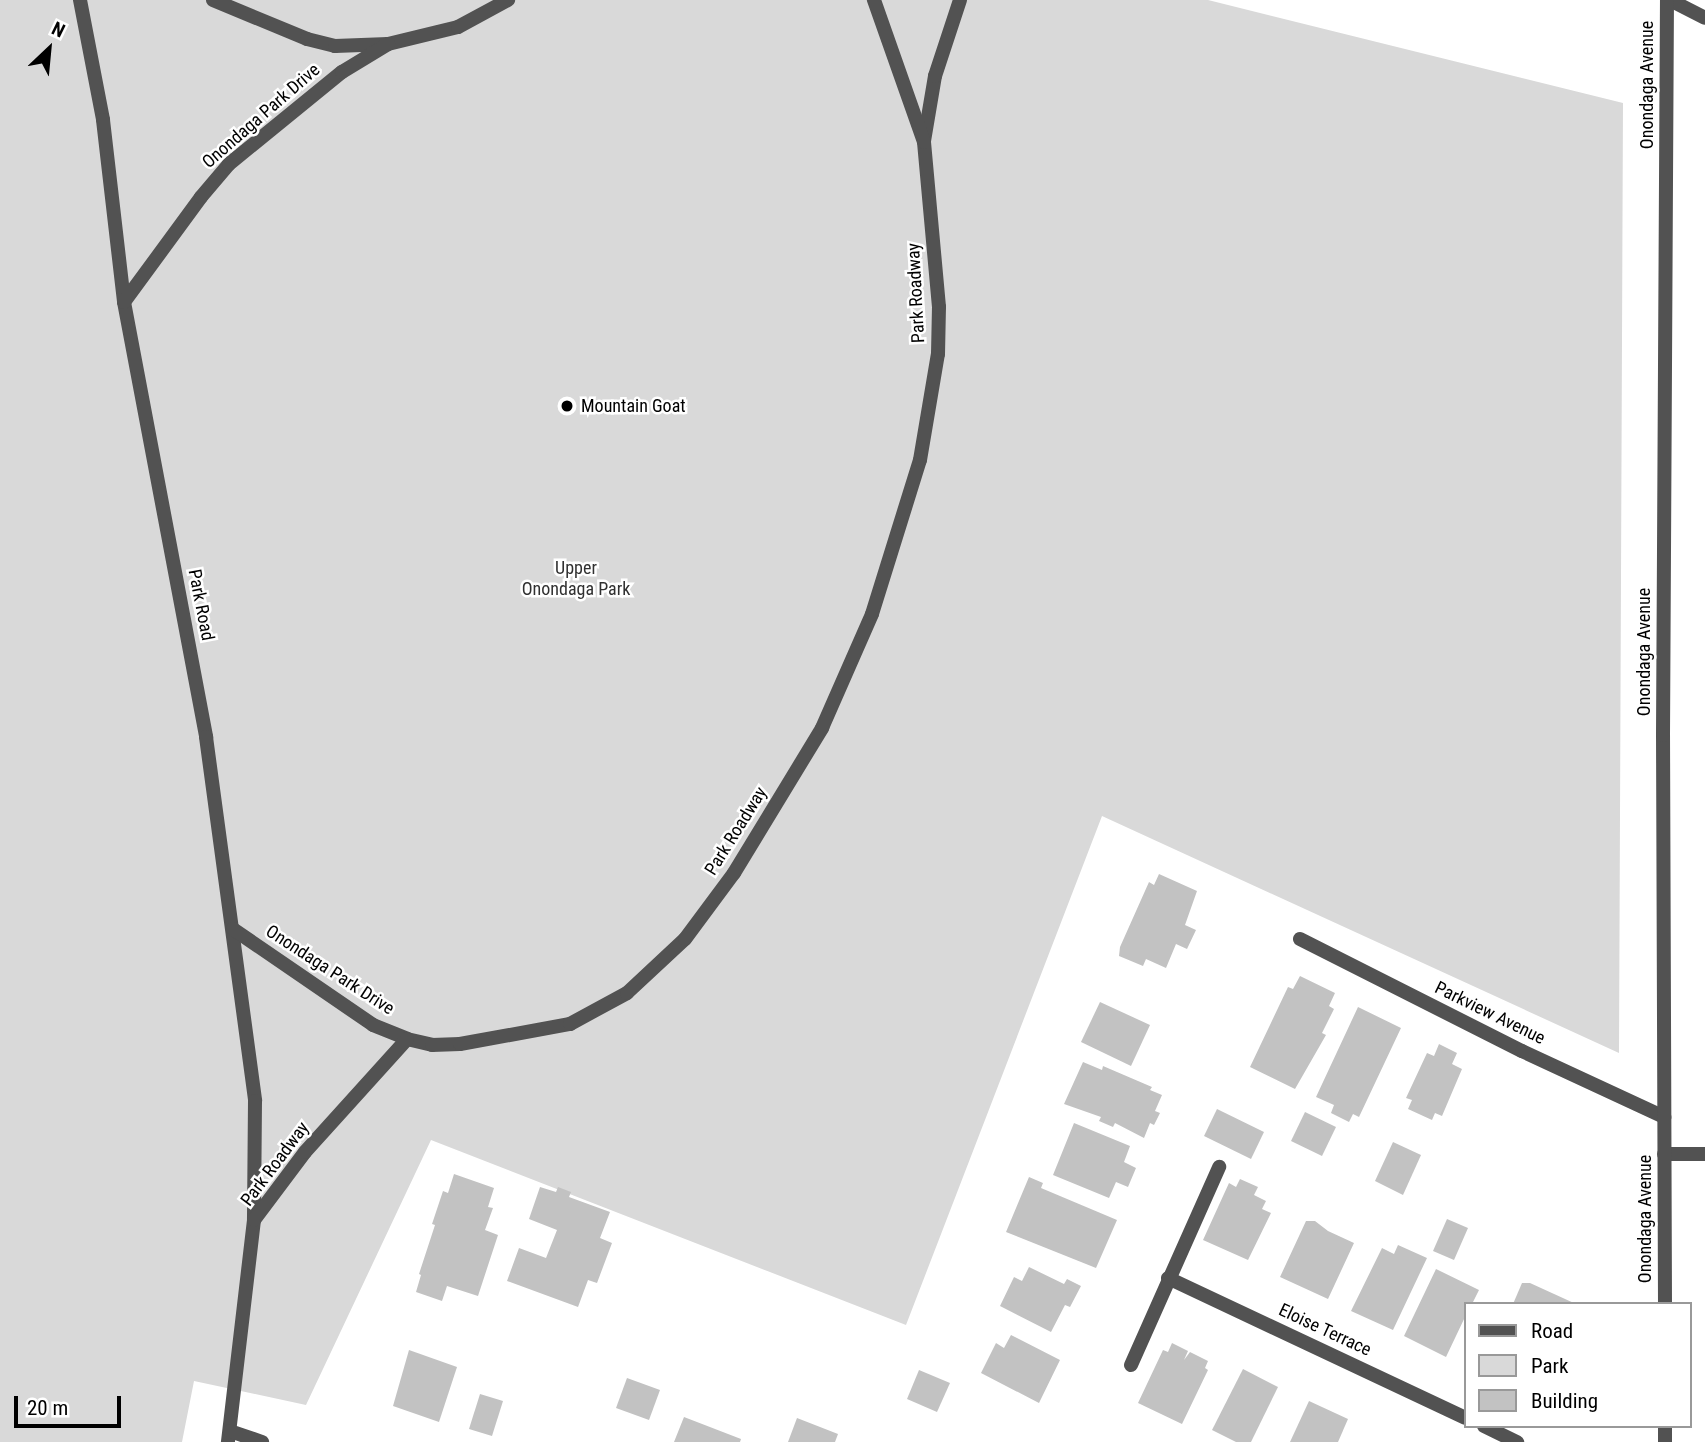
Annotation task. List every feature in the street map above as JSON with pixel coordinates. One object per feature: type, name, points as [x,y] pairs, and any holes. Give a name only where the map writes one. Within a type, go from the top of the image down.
[{"type":"street","name":"Park Road","points":[[80,0],[103,120],[124,302],[206,737],[255,1101],[254,1220]]},
{"type":"street","name":"Onondaga Park Drive","points":[[213,0],[229,9],[307,39],[334,46],[388,44],[458,27],[508,0]]},
{"type":"street","name":"Park Roadway","points":[[229,1436],[254,1220],[305,1152],[407,1040],[432,1045],[460,1044],[570,1024],[627,993],[685,940],[734,873],[822,728],[866,627],[920,460],[938,354],[939,307],[924,142],[874,0]]},
{"type":"street","points":[[924,142],[935,76],[960,0]]},
{"type":"street","points":[[1668,0],[1705,18]]},
{"type":"street","name":"Onondaga Avenue","points":[[1665,1302],[1668,0]]},
{"type":"street","name":"Onondaga Park Drive","points":[[124,302],[201,197],[229,164],[342,72],[388,44]]},
{"type":"street","name":"Onondaga Park Drive","points":[[233,929],[373,1025],[407,1040]]},
{"type":"street","name":"Parkview Avenue","points":[[1300,939],[1522,1051],[1664,1117]]},
{"type":"street","points":[[1664,1154],[1705,1154]]},
{"type":"street","points":[[1131,1365],[1219,1167]]},
{"type":"street","name":"Eloise Terrace","points":[[1168,1278],[1464,1418]]},
{"type":"street","points":[[1488,1428],[1517,1442]]},
{"type":"street","points":[[229,1436],[262,1442]]},
{"type":"green space","name":"Upper Onondaga Park","points":[[0,0],[1208,0],[1623,103],[1619,1053],[1102,816],[906,1325],[431,1140],[306,1405],[194,1381],[182,1442],[0,1442]]},
{"type":"building","points":[[1159,874],[1197,891],[1185,925],[1196,930],[1187,949],[1176,944],[1166,968],[1146,959],[1143,966],[1119,956],[1120,947],[1149,882],[1154,885]]},
{"type":"building","points":[[1300,976],[1335,993],[1329,1006],[1334,1009],[1322,1033],[1326,1035],[1295,1089],[1250,1067],[1288,987],[1293,989]]},
{"type":"building","points":[[1100,1002],[1150,1025],[1131,1066],[1081,1042]]},
{"type":"building","points":[[1358,1007],[1401,1028],[1359,1117],[1353,1114],[1349,1122],[1331,1113],[1334,1105],[1316,1097]]},
{"type":"building","points":[[1439,1044],[1457,1053],[1452,1064],[1462,1069],[1442,1116],[1435,1113],[1432,1120],[1408,1109],[1412,1100],[1406,1098],[1427,1053],[1434,1056]]},
{"type":"building","points":[[1083,1062],[1102,1070],[1103,1066],[1152,1087],[1150,1090],[1162,1095],[1155,1111],[1160,1113],[1154,1125],[1150,1123],[1144,1138],[1115,1123],[1113,1127],[1099,1121],[1101,1117],[1064,1104]]},
{"type":"building","points":[[1217,1109],[1264,1132],[1251,1159],[1204,1136]]},
{"type":"building","points":[[1305,1112],[1336,1127],[1322,1156],[1291,1141]]},
{"type":"building","points":[[1074,1123],[1130,1146],[1124,1162],[1136,1168],[1128,1187],[1116,1182],[1109,1198],[1053,1175]]},
{"type":"building","points":[[1393,1142],[1421,1155],[1403,1195],[1375,1181]]},
{"type":"building","points":[[454,1174],[494,1188],[488,1207],[493,1208],[485,1230],[498,1235],[478,1296],[447,1286],[442,1301],[416,1292],[435,1225],[432,1224],[443,1191],[448,1193]]},
{"type":"building","points":[[1029,1177],[1043,1183],[1041,1188],[1117,1220],[1096,1268],[1006,1232]]},
{"type":"building","points":[[1240,1179],[1258,1187],[1254,1195],[1266,1201],[1262,1209],[1271,1213],[1248,1260],[1203,1240],[1229,1183],[1236,1187]]},
{"type":"building","points":[[540,1187],[556,1192],[558,1187],[571,1192],[569,1197],[610,1212],[600,1238],[612,1243],[597,1283],[588,1280],[578,1307],[507,1281],[519,1248],[546,1258],[557,1230],[529,1219]]},
{"type":"building","points":[[1447,1219],[1468,1228],[1454,1260],[1433,1251]]},
{"type":"building","points":[[1306,1221],[1315,1221],[1328,1231],[1354,1243],[1328,1299],[1280,1277]]},
{"type":"building","points":[[1398,1245],[1427,1258],[1393,1330],[1351,1311],[1382,1248],[1394,1254]]},
{"type":"building","points":[[1029,1267],[1064,1284],[1067,1279],[1081,1286],[1070,1307],[1065,1305],[1051,1332],[1000,1306],[1014,1277],[1022,1281]]},
{"type":"building","points":[[1436,1269],[1479,1290],[1473,1302],[1464,1302],[1464,1319],[1446,1357],[1404,1336]]},
{"type":"building","points":[[1522,1283],[1530,1283],[1572,1302],[1514,1302]]},
{"type":"building","points":[[1011,1335],[1060,1360],[1039,1403],[981,1373],[996,1343],[1004,1348]]},
{"type":"building","points":[[1172,1343],[1188,1351],[1184,1360],[1190,1352],[1208,1361],[1205,1368],[1208,1370],[1182,1424],[1138,1403],[1163,1350],[1168,1352]]},
{"type":"building","points":[[409,1350],[457,1367],[439,1422],[393,1406]]},
{"type":"building","points":[[1243,1369],[1278,1387],[1251,1442],[1236,1442],[1212,1430]]},
{"type":"building","points":[[919,1370],[950,1383],[937,1412],[907,1399]]},
{"type":"building","points":[[627,1378],[660,1390],[649,1420],[616,1408]]},
{"type":"building","points":[[480,1394],[503,1401],[492,1436],[469,1429]]},
{"type":"building","points":[[1309,1401],[1348,1419],[1338,1442],[1290,1442]]},
{"type":"building","points":[[684,1417],[741,1439],[740,1442],[674,1442]]},
{"type":"building","points":[[797,1418],[838,1434],[835,1442],[788,1442]]},
{"type":"place","name":"Mountain Goat","points":[[567,406]]}]
